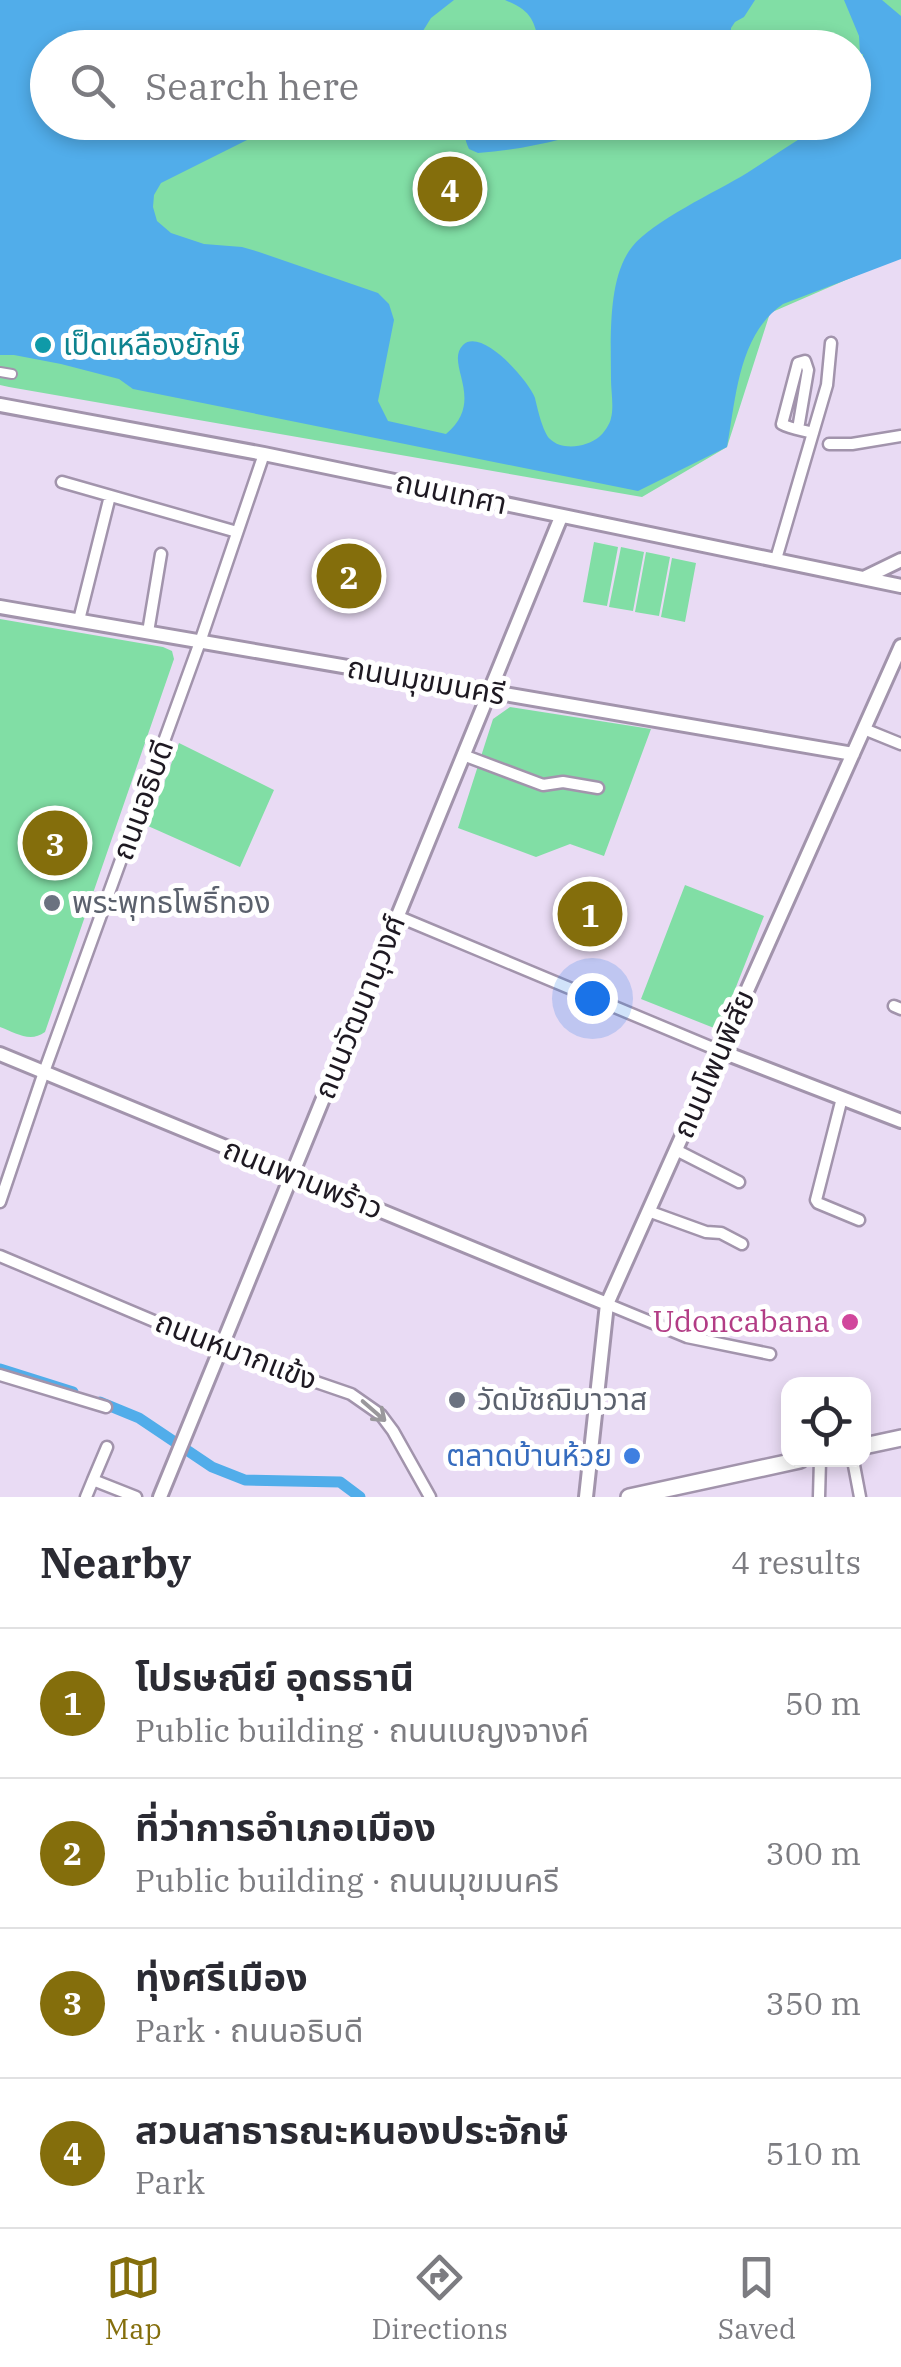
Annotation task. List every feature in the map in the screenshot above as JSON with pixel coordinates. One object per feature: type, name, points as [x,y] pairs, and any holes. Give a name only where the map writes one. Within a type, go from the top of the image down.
[{"type":"main road","points":[[871,1444],[901,1438]]},
{"type":"main road","points":[[629,1497],[781,1464]]},
{"type":"street","points":[[776,559],[827,385],[830,344]]},
{"type":"street","points":[[798,429],[808,370],[805,361],[798,363],[782,424],[798,429],[813,432]]},
{"type":"street","points":[[0,372],[12,374]]},
{"type":"street","name":"ถนนเทศา","points":[[0,406],[264,454],[901,586]]},
{"type":"street","points":[[829,444],[901,436]]},
{"type":"street","name":"ถนนอธิบดี","points":[[0,1202],[264,454]]},
{"type":"street","points":[[62,482],[237,532]]},
{"type":"street","points":[[79,620],[110,496]]},
{"type":"street","name":"ถนนวัฒนานุวงศ์","points":[[160,1497],[561,517]]},
{"type":"street","points":[[148,632],[162,554]]},
{"type":"street","points":[[866,577],[901,560]]},
{"type":"street","name":"ถนนมุขมนครี","points":[[0,607],[853,754]]},
{"type":"street","name":"ถนนโพนพิสัย","points":[[586,1497],[607,1304],[864,729],[895,676],[901,646]]},
{"type":"street","points":[[864,729],[901,744]]},
{"type":"street","points":[[463,756],[543,785],[562,782],[598,788]]},
{"type":"street","points":[[398,916],[901,1122]]},
{"type":"street","name":"ถนนพานพร้าว","points":[[0,1054],[607,1304]]},
{"type":"street","points":[[842,1098],[816,1200],[859,1220]]},
{"type":"street","points":[[676,1150],[739,1182]]},
{"type":"street","points":[[648,1211],[706,1232],[721,1233],[742,1244]]},
{"type":"street","name":"ถนนหมากแข้ง","points":[[0,1256],[220,1349],[352,1394],[394,1431],[430,1497]]},
{"type":"street","points":[[607,1304],[687,1337],[770,1354]]},
{"type":"street","points":[[0,1375],[106,1407]]},
{"type":"street","points":[[86,1497],[107,1447]]},
{"type":"street","points":[[819,1497],[820,1467]]},
{"type":"street","points":[[855,1467],[860,1497]]},
{"type":"street","points":[[93,1480],[136,1497]]},
{"type":"green space","points":[[0,0],[901,0],[901,256],[770,313],[727,447],[642,497],[0,385]]},
{"type":"green space","points":[[594,542],[618,547],[607,606],[583,602]]},
{"type":"green space","points":[[621,547],[644,552],[633,611],[609,607]]},
{"type":"green space","points":[[646,552],[670,557],[659,616],[635,612]]},
{"type":"green space","points":[[672,558],[696,563],[685,622],[661,617]]},
{"type":"green space","points":[[0,619],[163,647],[172,651],[174,659],[45,1032],[34,1037],[0,1027]]},
{"type":"green space","points":[[510,707],[651,729],[604,856],[570,844],[536,857],[458,828],[493,719]]},
{"type":"green space","points":[[179,743],[274,790],[240,867],[148,826]]},
{"type":"green space","points":[[685,885],[764,916],[719,1030],[641,999]]},
{"type":"water","points":[[0,0],[454,0],[431,18],[424,30],[30,30],[30,140],[247,140],[161,183],[154,195],[157,221],[171,233],[204,244],[242,247],[378,293],[389,304],[394,320],[378,401],[388,421],[446,434],[463,408],[458,353],[471,341],[504,358],[535,398],[550,439],[568,446],[581,445],[601,435],[612,414],[614,292],[632,247],[669,217],[798,140],[871,140],[871,30],[856,30],[844,0],[882,0],[901,16],[901,259],[783,304],[768,317],[748,350],[742,369],[727,447],[638,491],[133,389],[119,379],[61,364],[0,355]]},
{"type":"water","points":[[505,0],[755,0],[731,30],[536,30],[521,8]]},
{"type":"water","points":[[556,140],[478,153],[469,149],[466,142]]},
{"type":"waterway","points":[[0,1369],[73,1392]]},
{"type":"waterway","points":[[100,1402],[139,1418],[212,1467],[245,1480],[340,1482],[360,1497]]},
{"type":"place","name":"สวนสาธารณะหนองประจักษ์","points":[[450,189]]},
{"type":"place","name":"เป็ดเหลืองยักษ์","points":[[43,345]]},
{"type":"place","name":"ที่ว่าการอำเภอเมือง","points":[[349,576]]},
{"type":"place","name":"ทุ่งศรีเมือง","points":[[55,843]]},
{"type":"place","name":"พระพุทธโพธิ์ทอง","points":[[52,903]]},
{"type":"place","name":"โปรษณีย์ อุดรธานี","points":[[590,914]]},
{"type":"place","name":"Udoncabana","points":[[850,1322]]},
{"type":"place","name":"วัดมัชฌิมาวาส","points":[[457,1400]]},
{"type":"place","name":"ตลาดบ้านห้วย","points":[[632,1456]]}]
